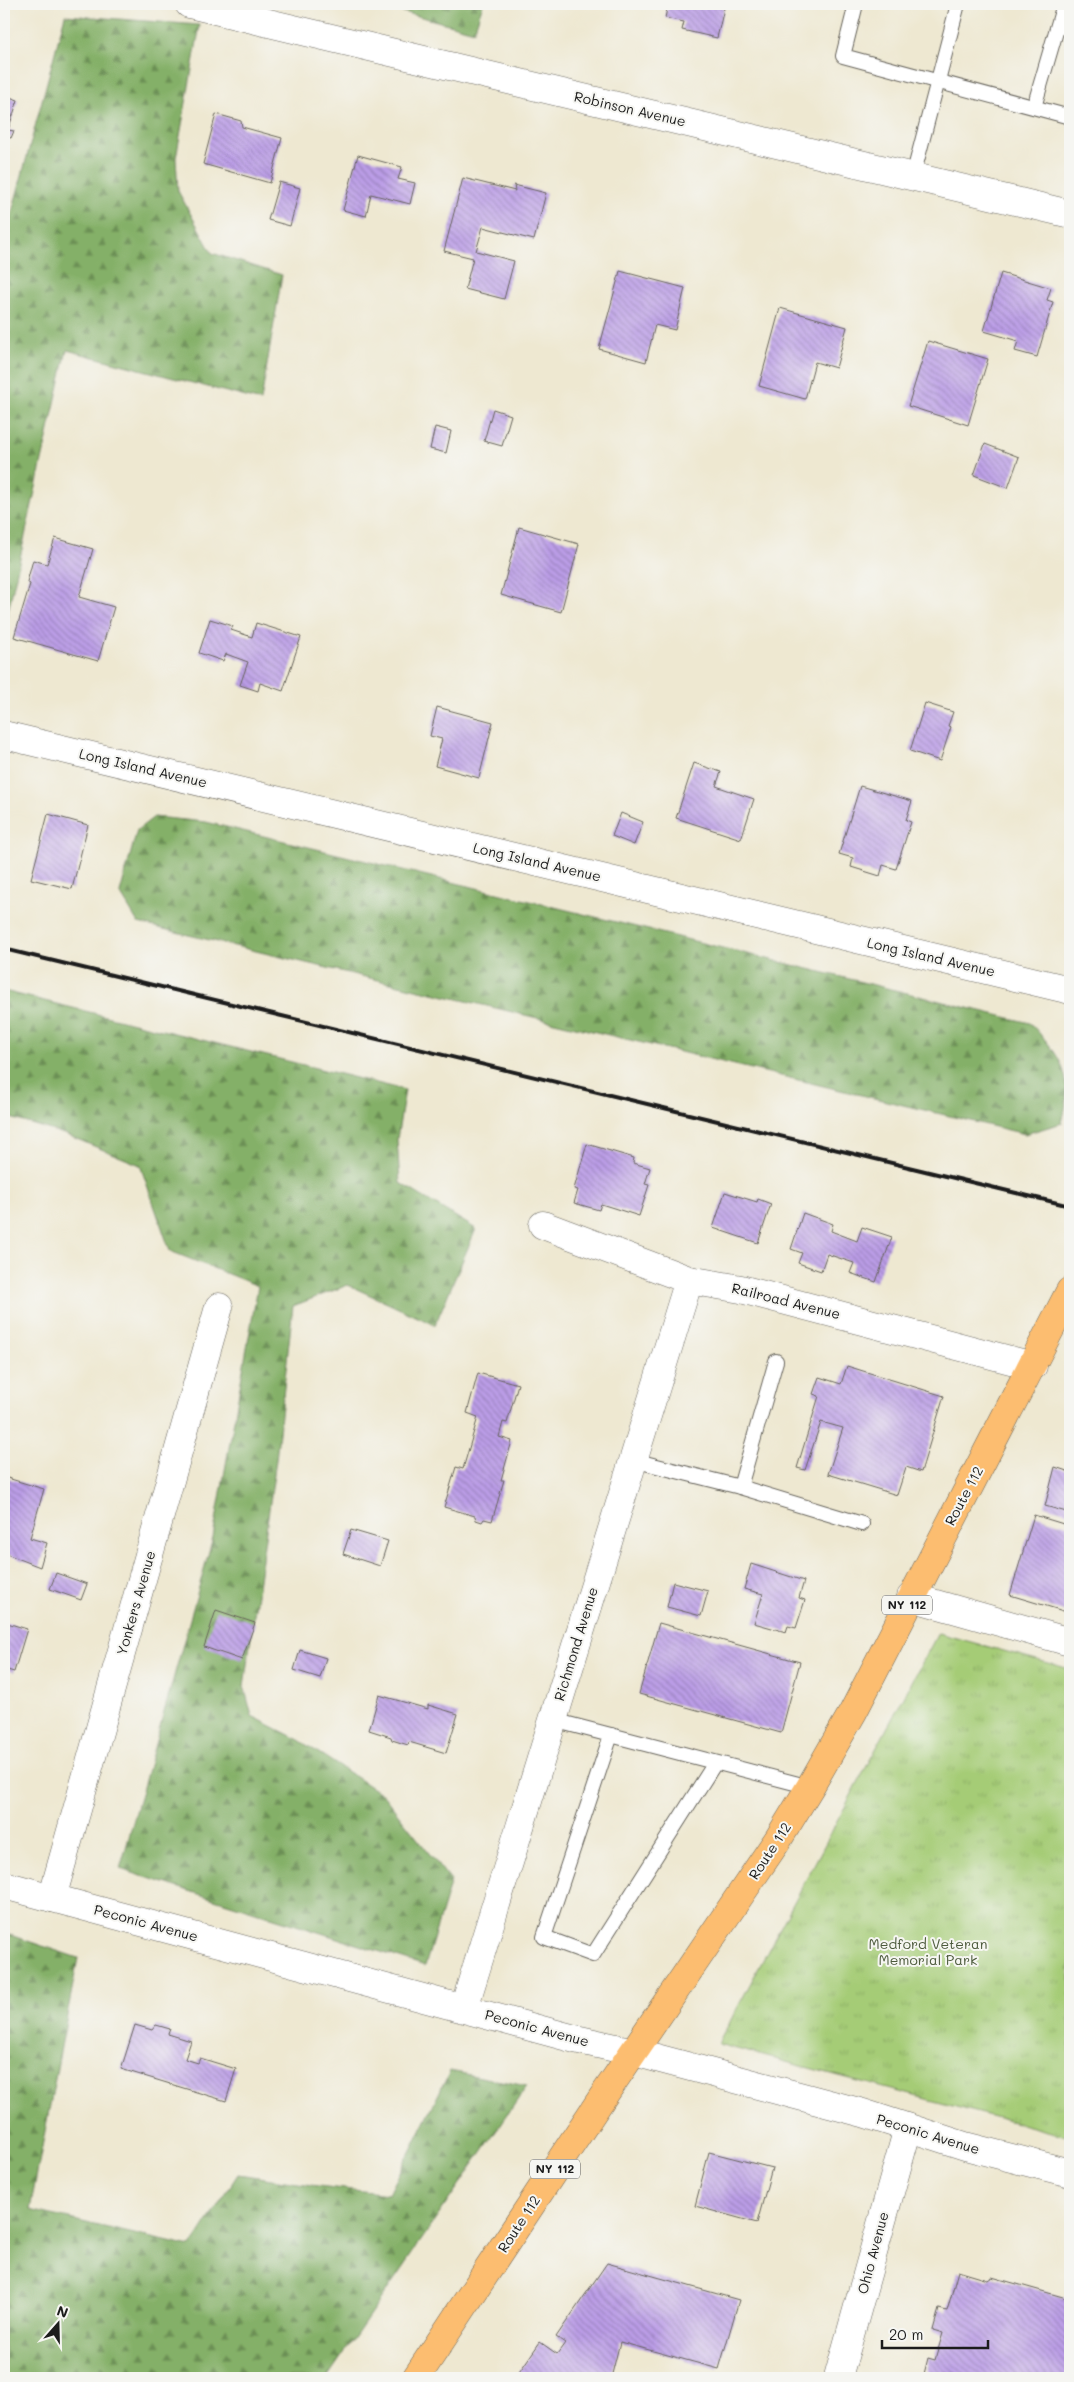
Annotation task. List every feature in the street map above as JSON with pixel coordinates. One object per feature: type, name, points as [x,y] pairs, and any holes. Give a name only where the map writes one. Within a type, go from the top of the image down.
[{"type":"main road","name":"Route 112","points":[[416,2378],[777,1841],[810,1787],[853,1712],[1070,1291]]},
{"type":"street","name":"Robinson Avenue","points":[[189,4],[1070,214]]},
{"type":"street","name":"Long Island Avenue","points":[[4,735],[1070,990]]},
{"type":"street","name":"Railroad Avenue","points":[[543,1225],[689,1280],[741,1289],[1033,1366]]},
{"type":"street","name":"Richmond Avenue","points":[[464,2008],[689,1280]]},
{"type":"street","name":"Yonkers Avenue","points":[[52,1898],[219,1307]]},
{"type":"street","points":[[911,1597],[1070,1642]]},
{"type":"street","name":"Peconic Avenue","points":[[4,1886],[575,2039],[634,2052],[862,2113],[965,2146],[1070,2174]]},
{"type":"street","name":"Ohio Avenue","points":[[838,2378],[908,2128]]},
{"type":"lane","points":[[856,4],[843,56],[1070,117]]},
{"type":"lane","points":[[913,176],[958,4]]},
{"type":"lane","points":[[1034,107],[1064,4]]},
{"type":"lane","points":[[740,1487],[776,1361]]},
{"type":"lane","points":[[633,1460],[740,1487],[862,1524]]},
{"type":"lane","points":[[552,1720],[810,1787]]},
{"type":"lane","points":[[611,1735],[544,1937],[593,1955],[715,1762]]},
{"type":"green space","points":[[373,4],[483,4],[474,31]]},
{"type":"green space","points":[[65,15],[200,25],[176,158],[178,191],[212,253],[282,275],[261,401],[67,350],[4,629],[4,242]]},
{"type":"green space","points":[[154,817],[206,822],[1030,1023],[1050,1046],[1063,1068],[1067,1092],[1062,1123],[1025,1134],[138,923],[120,893],[137,830]]},
{"type":"green space","points":[[4,991],[405,1090],[397,1139],[400,1183],[476,1229],[435,1325],[348,1285],[293,1306],[276,1460],[244,1686],[252,1716],[299,1740],[383,1795],[451,1881],[425,1966],[120,1869],[213,1537],[258,1286],[170,1251],[140,1165],[67,1135],[4,1116]]},
{"type":"green space","name":"Medford Veteran Memorial Park","points":[[938,1633],[1070,1669],[1070,2137],[718,2044]]},
{"type":"green space","points":[[4,1933],[78,1958],[30,2210],[191,2247],[238,2174],[389,2194],[450,2071],[527,2086],[327,2378],[4,2378]]},
{"type":"building","points":[[668,4],[725,4],[717,38],[682,30],[684,22],[665,18]]},
{"type":"building","points":[[4,95],[18,100],[8,130],[14,131],[11,138],[7,137],[4,145]]},
{"type":"building","points":[[216,114],[241,121],[242,127],[282,138],[270,183],[203,164]]},
{"type":"building","points":[[358,155],[402,167],[398,179],[415,183],[410,204],[371,194],[366,216],[343,210]]},
{"type":"building","points":[[463,178],[515,191],[514,185],[546,193],[534,240],[483,227],[476,251],[514,261],[504,299],[465,289],[473,258],[444,251]]},
{"type":"building","points":[[279,182],[300,188],[290,226],[268,220]]},
{"type":"building","points":[[620,271],[685,288],[675,330],[655,325],[646,362],[599,349]]},
{"type":"building","points":[[1001,273],[1051,288],[1047,300],[1053,302],[1037,357],[1015,351],[1018,341],[984,331]]},
{"type":"building","points":[[780,308],[847,327],[836,368],[815,362],[805,399],[759,386]]},
{"type":"building","points":[[928,341],[988,359],[968,425],[908,406]]},
{"type":"building","points":[[493,409],[511,415],[502,446],[484,441]]},
{"type":"building","points":[[435,427],[451,431],[446,453],[430,449]]},
{"type":"building","points":[[985,444],[1019,457],[1008,488],[974,475]]},
{"type":"building","points":[[519,527],[579,544],[561,612],[501,595]]},
{"type":"building","points":[[55,538],[93,549],[79,597],[114,607],[98,661],[14,637],[30,584],[27,582],[33,560],[47,564]]},
{"type":"building","points":[[210,619],[233,626],[231,630],[252,637],[256,623],[301,637],[283,691],[260,683],[258,691],[240,685],[248,662],[226,654],[223,661],[199,653]]},
{"type":"building","points":[[925,703],[953,712],[948,726],[951,727],[940,761],[910,751]]},
{"type":"building","points":[[437,707],[493,722],[479,778],[435,766],[442,739],[430,736]]},
{"type":"building","points":[[694,763],[721,772],[716,786],[754,799],[741,839],[676,818]]},
{"type":"building","points":[[860,786],[912,801],[906,820],[911,822],[896,869],[883,865],[880,876],[851,867],[853,858],[839,854]]},
{"type":"building","points":[[621,813],[643,822],[634,845],[612,836]]},
{"type":"building","points":[[48,814],[88,825],[72,889],[31,879]]},
{"type":"building","points":[[587,1144],[634,1158],[633,1163],[650,1168],[645,1184],[649,1185],[639,1216],[601,1204],[599,1210],[574,1203],[578,1190],[574,1189]]},
{"type":"building","points":[[725,1192],[757,1202],[758,1199],[771,1204],[758,1243],[713,1228]]},
{"type":"building","points":[[803,1213],[833,1224],[831,1231],[857,1241],[862,1227],[892,1237],[876,1282],[850,1273],[854,1263],[827,1254],[821,1271],[798,1263],[802,1253],[791,1249]]},
{"type":"building","points":[[847,1366],[944,1396],[921,1472],[906,1467],[897,1495],[828,1474],[843,1428],[821,1422],[805,1470],[797,1468],[819,1396],[813,1394],[819,1377],[841,1384]]},
{"type":"building","points":[[478,1373],[518,1384],[507,1423],[503,1422],[499,1437],[512,1441],[501,1480],[504,1480],[492,1521],[484,1519],[482,1522],[476,1520],[475,1516],[444,1507],[456,1467],[463,1469],[478,1417],[467,1413]]},
{"type":"building","points":[[1055,1467],[1070,1472],[1070,1513],[1045,1506]]},
{"type":"building","points":[[4,1477],[44,1489],[30,1538],[47,1543],[40,1567],[4,1553]]},
{"type":"building","points":[[1034,1515],[1070,1526],[1070,1613],[1010,1595]]},
{"type":"building","points":[[351,1530],[388,1541],[380,1566],[343,1554]]},
{"type":"building","points":[[751,1564],[804,1581],[799,1598],[805,1600],[796,1628],[788,1626],[786,1632],[754,1623],[763,1594],[744,1589]]},
{"type":"building","points":[[56,1573],[87,1584],[81,1600],[50,1589]]},
{"type":"building","points":[[673,1582],[708,1591],[701,1616],[667,1607]]},
{"type":"building","points":[[216,1610],[255,1623],[242,1660],[204,1647]]},
{"type":"building","points":[[4,1622],[27,1629],[14,1672],[4,1669]]},
{"type":"building","points":[[659,1623],[800,1662],[781,1733],[639,1694]]},
{"type":"building","points":[[300,1650],[326,1658],[320,1678],[294,1670]]},
{"type":"building","points":[[379,1695],[428,1709],[428,1705],[458,1714],[446,1753],[409,1742],[408,1745],[369,1730]]},
{"type":"building","points":[[135,2025],[152,2030],[156,2025],[170,2029],[168,2034],[191,2041],[185,2059],[198,2063],[200,2058],[236,2069],[226,2101],[121,2069]]},
{"type":"building","points":[[709,2152],[772,2168],[757,2223],[695,2206]]},
{"type":"building","points":[[607,2263],[739,2300],[719,2369],[620,2342],[611,2378],[515,2378],[540,2342],[557,2354],[565,2343],[556,2337]]},
{"type":"building","points":[[958,2271],[988,2280],[992,2277],[1070,2299],[1070,2378],[923,2378],[928,2358],[935,2360],[943,2333],[933,2330],[939,2309],[947,2311]]},
{"type":"railway","points":[[4,949],[1070,1206]]}]
